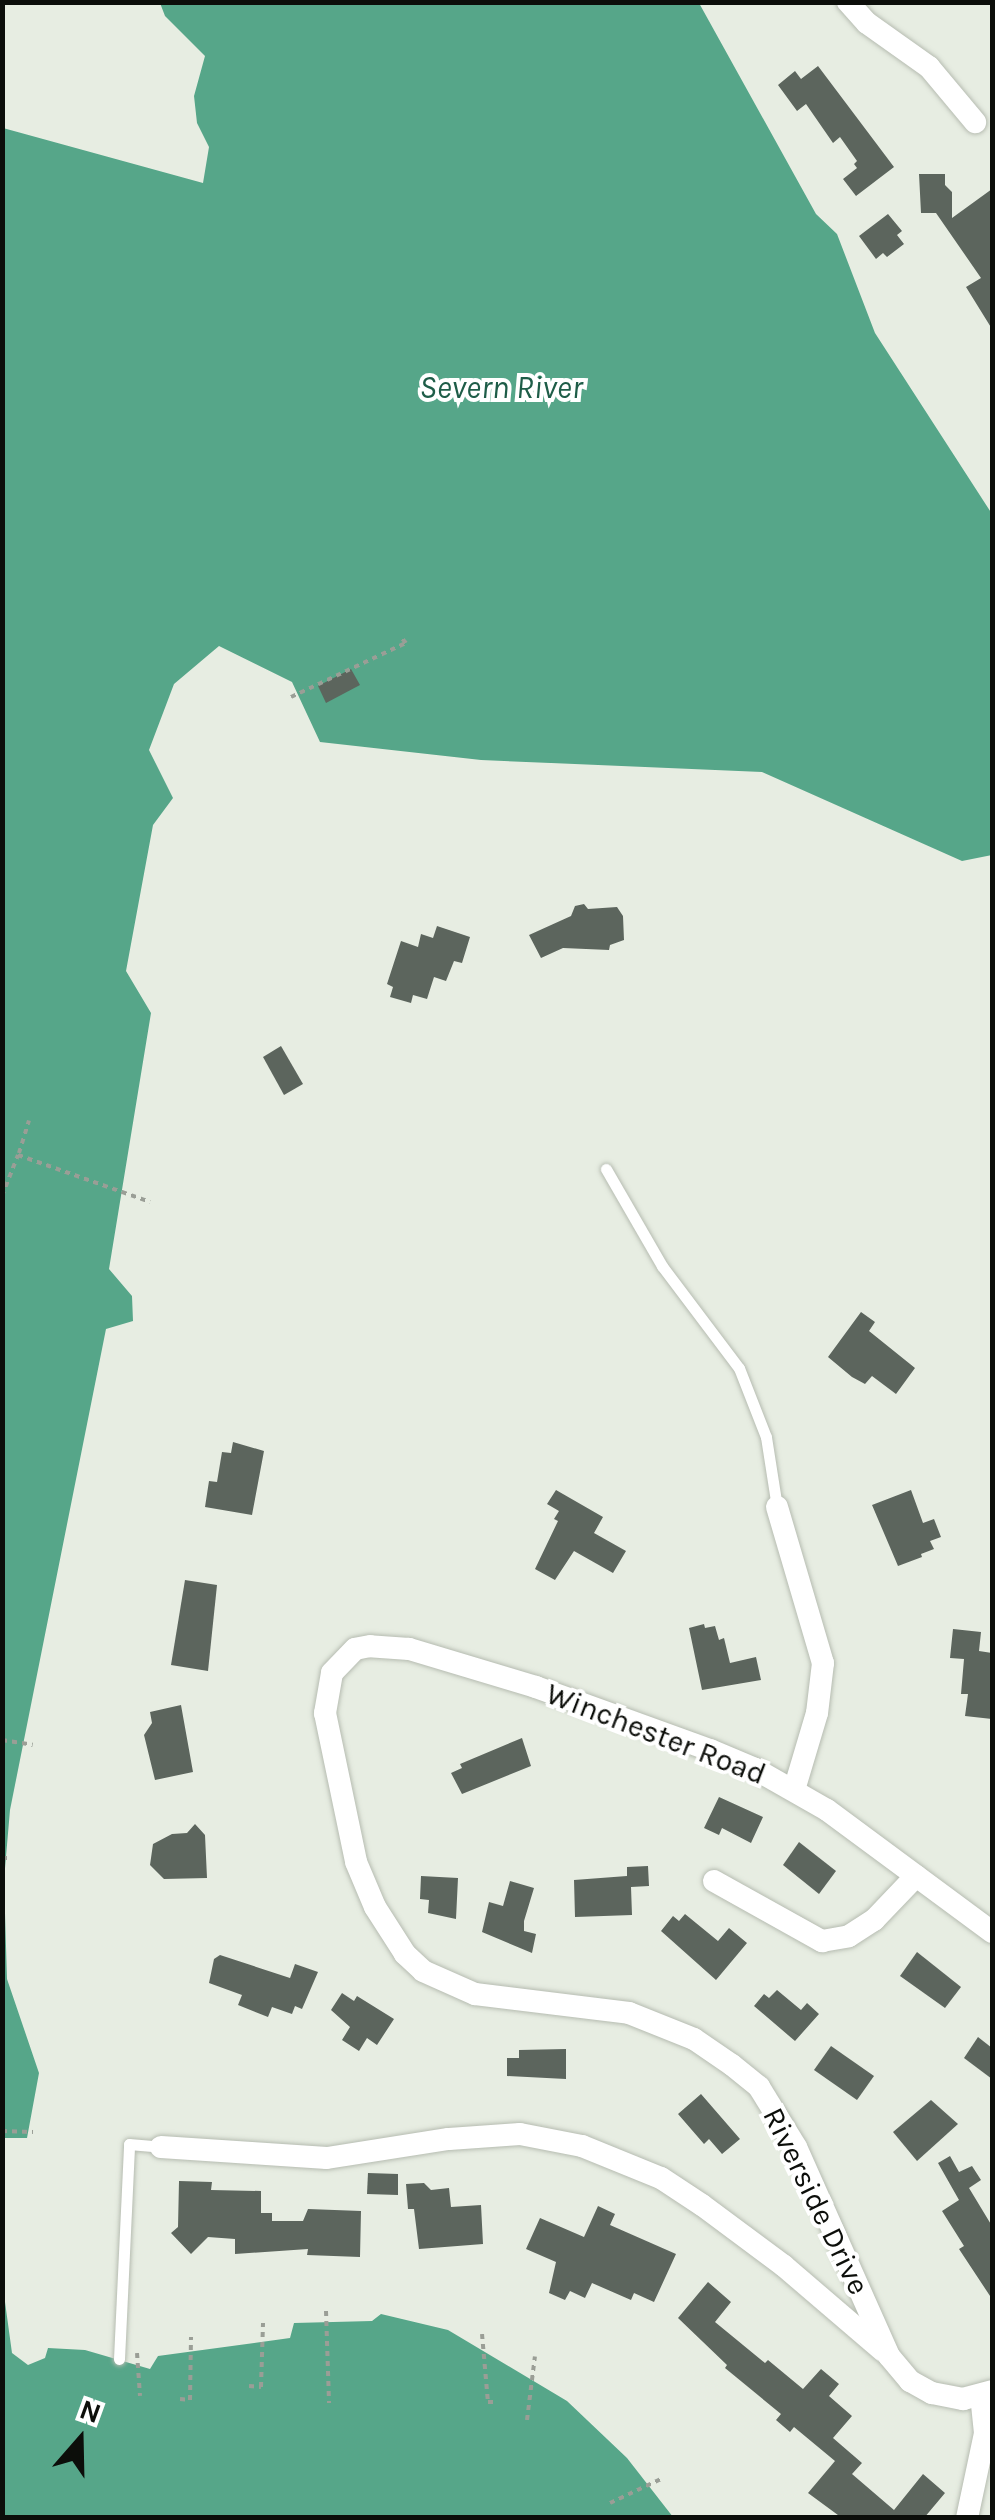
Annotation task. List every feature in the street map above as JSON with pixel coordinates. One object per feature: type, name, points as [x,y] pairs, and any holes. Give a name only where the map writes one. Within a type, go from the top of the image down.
[{"type":"street","points":[[848,2],[868,23],[929,66],[975,122]]},
{"type":"street","points":[[777,1506],[824,1663],[818,1713],[794,1790]]},
{"type":"street","name":"Winchester Road","points":[[342,1659],[370,1646],[409,1649],[536,1687],[710,1750],[794,1790],[992,1932]]},
{"type":"street","name":"Riverside Drive","points":[[342,1659],[327,1688],[324,1713],[331,1758],[356,1862],[390,1935],[423,1971],[448,1985],[500,1999],[629,2013],[694,2039],[746,2076],[759,2087],[796,2146],[889,2356],[910,2380],[932,2393],[963,2399],[987,2393]]},
{"type":"street","points":[[714,1881],[822,1941],[850,1936],[874,1920],[916,1876]]},
{"type":"street","points":[[160,2147],[328,2158],[449,2138],[520,2134],[582,2146],[660,2178],[702,2204],[784,2266],[889,2356]]},
{"type":"street","points":[[967,2518],[985,2433],[987,2393]]},
{"type":"lane","points":[[606,1169],[662,1266],[739,1368],[766,1437],[777,1506]]},
{"type":"lane","points":[[119,2359],[128,2144],[160,2147]]},
{"type":"path","points":[[291,697],[406,643],[400,636]]},
{"type":"path","points":[[2,1196],[29,1120]]},
{"type":"path","points":[[18,1155],[150,1202]]},
{"type":"path","points":[[2,1740],[33,1745]]},
{"type":"path","points":[[2,1858],[11,1858]]},
{"type":"path","points":[[2,2130],[33,2132]]},
{"type":"path","points":[[326,2311],[329,2403]]},
{"type":"path","points":[[249,2386],[261,2387],[263,2323]]},
{"type":"path","points":[[482,2334],[488,2402],[495,2402]]},
{"type":"path","points":[[180,2400],[190,2400],[191,2336]]},
{"type":"path","points":[[137,2352],[140,2396]]},
{"type":"path","points":[[527,2420],[535,2356]]},
{"type":"path","points":[[610,2503],[660,2478]]},
{"type":"water","name":"Severn River","points":[[160,3],[699,3],[816,214],[837,234],[875,333],[992,514],[992,855],[962,861],[762,772],[481,760],[320,742],[292,682],[219,646],[174,684],[149,750],[173,798],[153,825],[126,971],[151,1013],[109,1269],[132,1296],[133,1321],[106,1329],[10,1810],[4,1880],[7,1979],[39,2073],[27,2138],[5,2138],[3,2142],[3,128],[203,183],[209,147],[197,123],[194,96],[205,56],[165,16]]},
{"type":"water","points":[[2,2280],[12,2353],[28,2365],[45,2358],[48,2348],[85,2350],[150,2369],[158,2356],[290,2338],[294,2323],[372,2321],[381,2314],[448,2330],[567,2401],[627,2458],[673,2517],[3,2517]]},
{"type":"building","points":[[818,66],[894,167],[856,196],[843,179],[857,168],[857,161],[840,137],[833,143],[806,104],[797,111],[778,85],[795,71],[801,79]]},
{"type":"building","points":[[919,174],[945,174],[945,185],[952,192],[952,218],[992,189],[992,329],[966,287],[981,278],[936,213],[921,213]]},
{"type":"building","points":[[888,214],[902,231],[897,235],[904,244],[887,257],[883,253],[876,259],[859,236]]},
{"type":"building","points":[[351,669],[360,685],[326,703],[318,686]]},
{"type":"building","points":[[584,904],[588,909],[617,907],[623,916],[624,940],[610,945],[609,950],[563,948],[541,958],[529,935],[571,916],[575,906]]},
{"type":"building","points":[[437,926],[470,937],[462,963],[454,961],[446,981],[434,977],[427,999],[413,995],[411,1003],[390,997],[393,987],[387,984],[401,941],[418,947],[421,934],[433,938]]},
{"type":"building","points":[[281,1046],[303,1084],[284,1095],[263,1057]]},
{"type":"building","points":[[861,1312],[875,1322],[869,1331],[915,1368],[896,1394],[872,1376],[865,1384],[852,1377],[828,1357]]},
{"type":"building","points":[[233,1442],[264,1451],[252,1515],[205,1507],[209,1481],[217,1482],[222,1452],[231,1453]]},
{"type":"building","points":[[556,1490],[603,1517],[594,1533],[626,1551],[613,1573],[574,1551],[555,1580],[535,1569],[558,1521],[554,1519],[559,1511],[547,1504]]},
{"type":"building","points":[[911,1490],[923,1523],[934,1519],[941,1537],[930,1541],[934,1549],[898,1566],[872,1505]]},
{"type":"building","points":[[185,1580],[217,1585],[208,1671],[171,1665]]},
{"type":"building","points":[[704,1624],[705,1628],[715,1626],[719,1640],[724,1638],[730,1663],[756,1657],[761,1680],[702,1690],[689,1628]]},
{"type":"building","points":[[953,1629],[981,1632],[979,1651],[992,1653],[992,1719],[965,1716],[968,1694],[961,1694],[964,1659],[950,1658]]},
{"type":"building","points":[[181,1705],[193,1772],[155,1780],[144,1735],[152,1723],[150,1712]]},
{"type":"building","points":[[522,1738],[531,1766],[462,1794],[451,1773],[462,1768],[460,1764]]},
{"type":"building","points":[[719,1797],[763,1817],[751,1843],[722,1828],[719,1835],[704,1828]]},
{"type":"building","points":[[195,1824],[205,1835],[207,1878],[164,1879],[150,1865],[153,1844],[172,1834],[187,1833]]},
{"type":"building","points":[[799,1842],[836,1871],[819,1894],[783,1865]]},
{"type":"building","points":[[648,1866],[649,1886],[631,1887],[632,1915],[575,1917],[574,1880],[627,1876],[627,1867]]},
{"type":"building","points":[[421,1876],[458,1878],[456,1919],[428,1913],[429,1900],[420,1899]]},
{"type":"building","points":[[510,1881],[534,1888],[524,1921],[524,1931],[536,1934],[532,1953],[482,1932],[489,1902],[503,1906]]},
{"type":"building","points":[[685,1914],[718,1941],[729,1928],[747,1943],[716,1980],[661,1931],[673,1916],[679,1921]]},
{"type":"building","points":[[917,1952],[961,1987],[945,2008],[900,1976]]},
{"type":"building","points":[[220,1955],[290,1978],[295,1964],[318,1972],[302,2009],[295,2006],[292,2014],[272,2007],[268,2017],[238,2005],[242,1995],[209,1983],[214,1959]]},
{"type":"building","points":[[777,1990],[801,2010],[807,2003],[819,2014],[795,2041],[754,2006],[764,1994],[769,1998]]},
{"type":"building","points":[[342,1993],[354,2001],[357,1996],[394,2019],[377,2045],[367,2038],[359,2051],[342,2040],[350,2027],[331,2010]]},
{"type":"building","points":[[978,2037],[992,2048],[992,2079],[964,2058]]},
{"type":"building","points":[[831,2046],[874,2076],[857,2100],[814,2070]]},
{"type":"building","points":[[566,2049],[566,2079],[507,2076],[507,2058],[519,2058],[519,2050]]},
{"type":"building","points":[[701,2094],[740,2139],[722,2154],[709,2139],[704,2144],[678,2114]]},
{"type":"building","points":[[931,2100],[958,2124],[917,2161],[893,2132]]},
{"type":"building","points":[[950,2156],[959,2172],[972,2166],[981,2180],[969,2188],[992,2226],[992,2299],[959,2249],[964,2246],[942,2211],[959,2200],[938,2163]]},
{"type":"building","points":[[368,2173],[398,2174],[398,2195],[367,2194]]},
{"type":"building","points":[[179,2181],[212,2182],[211,2190],[261,2191],[261,2213],[272,2213],[272,2221],[303,2221],[308,2209],[361,2211],[360,2257],[307,2255],[308,2249],[235,2254],[235,2239],[208,2237],[191,2254],[171,2233],[178,2227]]},
{"type":"building","points":[[424,2183],[431,2190],[449,2188],[451,2207],[481,2205],[483,2244],[419,2249],[406,2184]]},
{"type":"building","points":[[598,2206],[615,2214],[610,2225],[676,2254],[654,2302],[634,2293],[631,2300],[592,2283],[585,2298],[570,2291],[565,2300],[549,2293],[556,2262],[526,2249],[540,2218],[584,2237]]},
{"type":"building","points":[[708,2282],[731,2302],[715,2322],[765,2363],[768,2360],[803,2389],[821,2369],[839,2384],[829,2396],[852,2416],[833,2438],[862,2463],[852,2474],[894,2510],[923,2474],[945,2493],[924,2518],[842,2518],[808,2493],[835,2461],[794,2427],[790,2432],[776,2420],[781,2414],[725,2368],[727,2365],[678,2318]]}]
